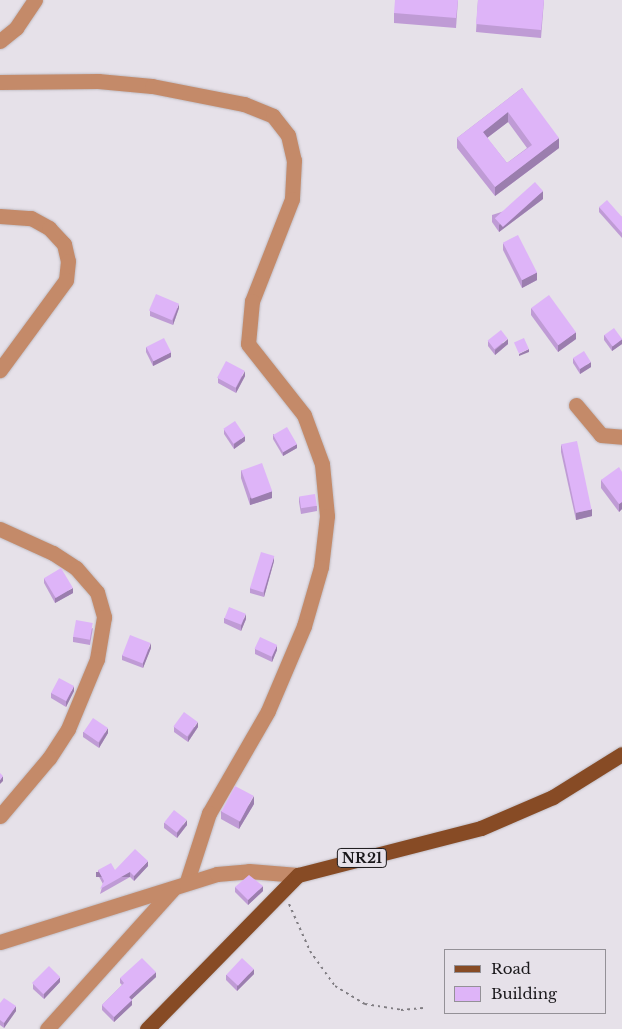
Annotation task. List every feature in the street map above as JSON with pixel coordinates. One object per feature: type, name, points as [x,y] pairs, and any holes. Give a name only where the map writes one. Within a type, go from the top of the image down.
[{"type":"main road","name":"NR21","points":[[298,874],[481,828],[553,797],[622,754]]},
{"type":"main road","points":[[147,1029],[298,874]]},
{"type":"street","points":[[0,41],[16,28],[35,0]]},
{"type":"street","points":[[0,82],[98,81],[152,86],[244,104],[273,116],[288,135],[294,160],[292,199],[252,301],[248,344],[304,415],[322,464],[327,516],[320,567],[304,626],[272,702],[209,813],[181,884],[50,1028]]},
{"type":"street","points":[[0,216],[32,218],[49,228],[64,244],[68,261],[66,280],[0,370]]},
{"type":"street","points":[[576,405],[602,435],[622,437]]},
{"type":"street","points":[[0,529],[53,553],[76,568],[97,592],[104,616],[97,659],[68,729],[48,758],[0,816]]},
{"type":"street","points":[[0,942],[181,884],[249,871],[298,874]]},
{"type":"path","points":[[283,891],[310,951],[335,986],[364,1004],[401,1010],[423,1008]]},
{"type":"building","points":[[395,0],[458,0],[456,18],[394,13]]},
{"type":"building","points":[[478,0],[544,0],[541,30],[476,24]]},
{"type":"building","points":[[522,88],[559,138],[495,187],[457,138]],"holes":[[[508,112],[532,145],[507,163],[483,132]]]},
{"type":"building","points":[[535,182],[543,191],[503,227],[495,218]]},
{"type":"building","points":[[607,200],[622,217],[622,233],[599,207]]},
{"type":"building","points":[[518,235],[537,272],[522,280],[503,243]]},
{"type":"building","points":[[156,294],[179,304],[172,320],[149,311]]},
{"type":"building","points":[[549,295],[576,332],[558,345],[531,308]]},
{"type":"building","points":[[614,328],[622,339],[613,346],[604,335]]},
{"type":"building","points":[[501,330],[508,339],[494,349],[488,340]]},
{"type":"building","points":[[164,338],[171,352],[153,361],[146,347]]},
{"type":"building","points":[[524,338],[529,349],[519,353],[514,342]]},
{"type":"building","points":[[584,351],[591,362],[580,369],[573,358]]},
{"type":"building","points":[[226,361],[245,371],[236,388],[217,378]]},
{"type":"building","points":[[235,421],[245,436],[233,444],[223,429]]},
{"type":"building","points":[[287,427],[297,444],[283,452],[273,435]]},
{"type":"building","points":[[577,441],[592,509],[576,513],[561,444]]},
{"type":"building","points":[[262,463],[272,491],[252,499],[241,471]]},
{"type":"building","points":[[619,467],[622,472],[622,502],[619,504],[601,480]]},
{"type":"building","points":[[315,494],[317,506],[301,508],[299,497]]},
{"type":"building","points":[[261,552],[274,556],[263,592],[250,588]]},
{"type":"building","points":[[61,568],[73,588],[56,598],[44,578]]},
{"type":"building","points":[[229,607],[246,614],[241,625],[225,618]]},
{"type":"building","points":[[76,620],[93,623],[90,640],[73,637]]},
{"type":"building","points":[[130,635],[151,643],[143,663],[122,656]]},
{"type":"building","points":[[260,637],[277,645],[272,657],[255,649]]},
{"type":"building","points":[[59,678],[74,686],[66,701],[51,693]]},
{"type":"building","points":[[184,712],[198,722],[187,737],[173,727]]},
{"type":"building","points":[[93,718],[108,728],[98,742],[83,732]]},
{"type":"building","points":[[235,786],[254,796],[240,821],[221,812]]},
{"type":"building","points":[[174,810],[187,820],[177,832],[164,823]]},
{"type":"building","points":[[135,849],[148,861],[134,876],[130,872],[100,889],[104,881],[98,870],[111,863],[115,870]]},
{"type":"building","points":[[249,875],[263,886],[248,900],[235,887]]},
{"type":"building","points":[[142,958],[156,972],[129,997],[132,1000],[114,1017],[102,1005],[124,983],[120,978]]},
{"type":"building","points":[[242,958],[254,969],[238,986],[226,975]]},
{"type":"building","points":[[49,966],[60,977],[43,994],[32,983]]},
{"type":"building","points":[[4,998],[16,1006],[4,1023],[0,1020],[0,1003]]}]
